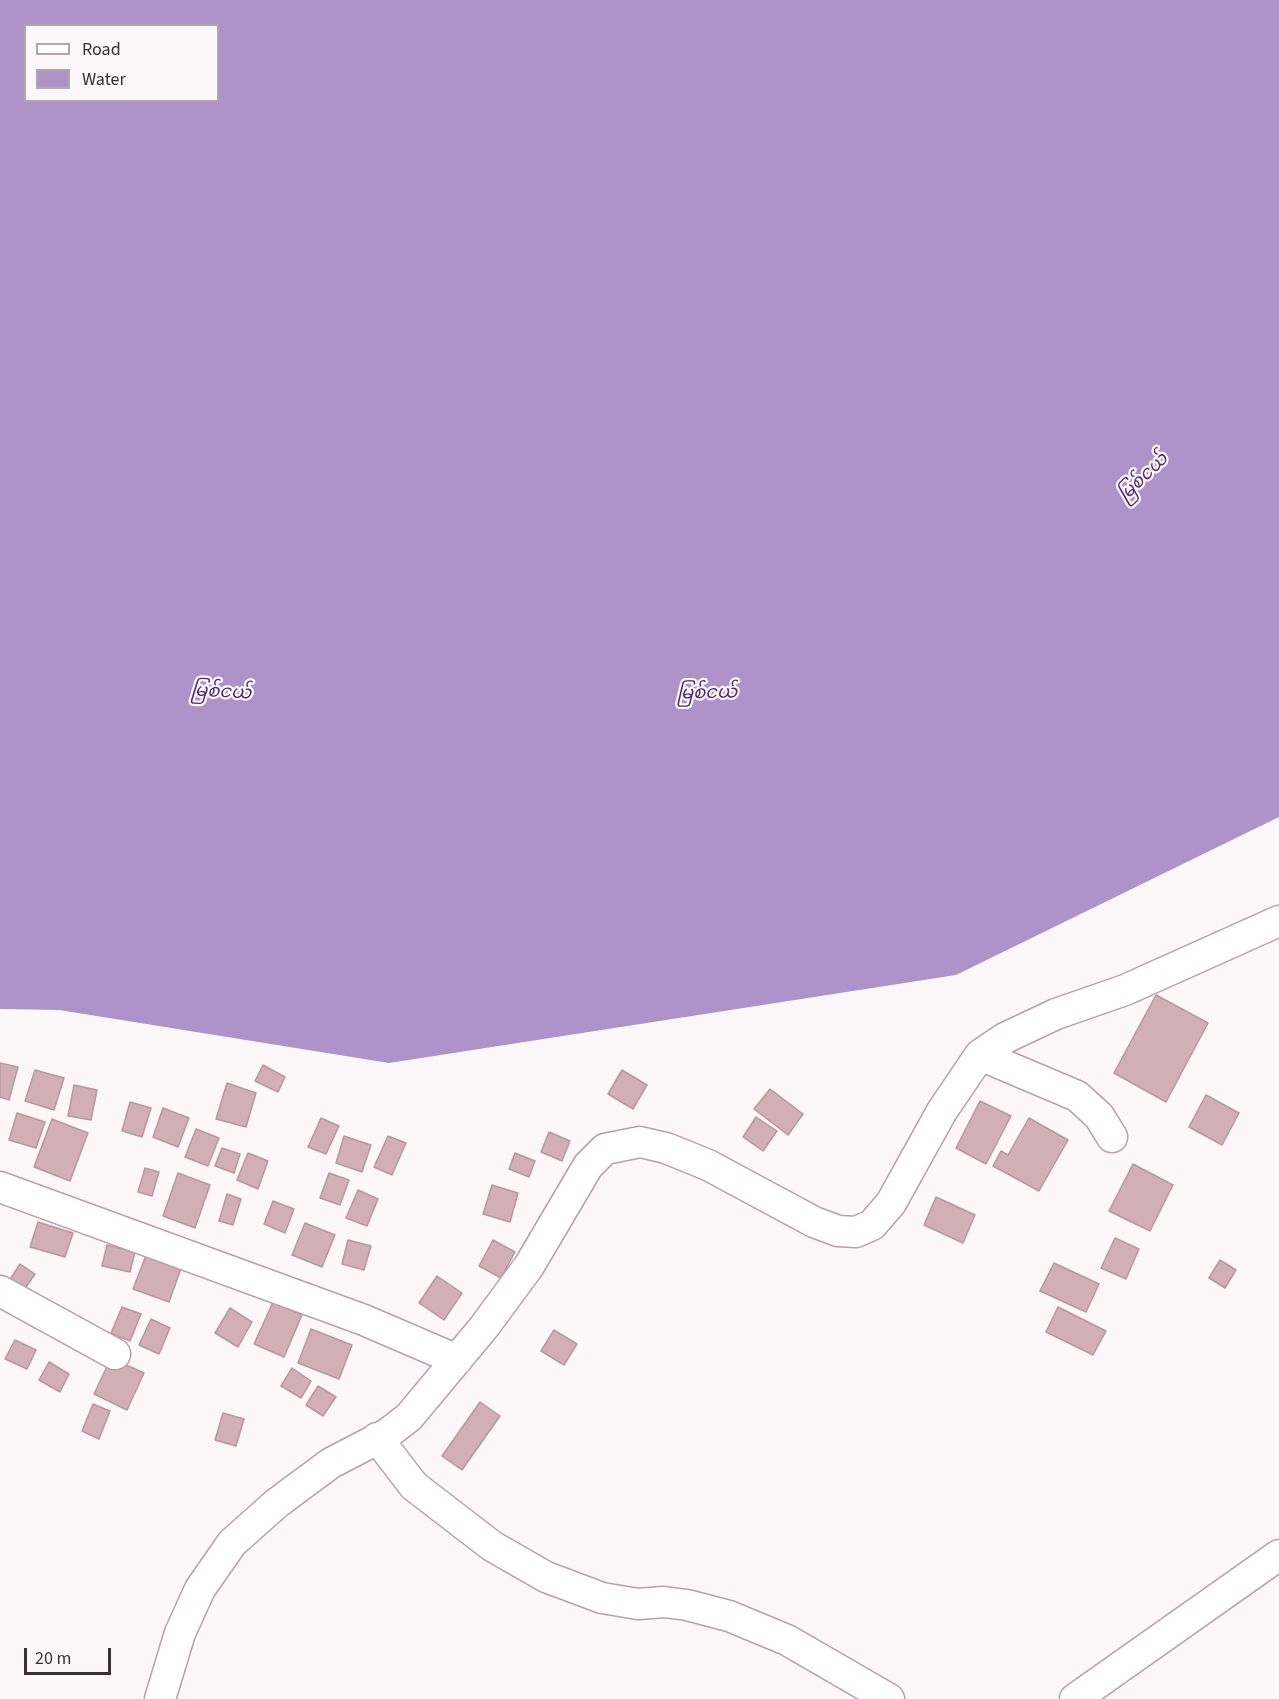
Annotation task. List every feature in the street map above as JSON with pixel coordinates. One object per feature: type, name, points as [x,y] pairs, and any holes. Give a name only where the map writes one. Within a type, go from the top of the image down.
[{"type":"street","points":[[160,1699],[180,1633],[200,1589],[232,1543],[278,1503],[331,1463],[377,1438],[409,1417],[457,1360],[529,1266],[588,1166],[605,1149],[640,1142],[666,1148],[708,1165],[814,1222],[838,1231],[856,1232],[872,1225],[891,1203],[942,1111],[980,1055],[1005,1038],[1056,1014],[1125,990],[1279,921]]},
{"type":"street","points":[[980,1055],[1077,1096],[1099,1116],[1112,1137]]},
{"type":"street","points":[[0,1187],[364,1320],[457,1360]]},
{"type":"street","points":[[0,1291],[115,1354]]},
{"type":"street","points":[[377,1438],[422,1492],[492,1546],[546,1577],[602,1598],[638,1604],[664,1602],[687,1605],[729,1616],[787,1640],[889,1699]]},
{"type":"street","points":[[1075,1699],[1279,1555]]},
{"type":"water","name":"မြစ်ငယ်","points":[[0,0],[1279,0],[1279,817],[956,975],[389,1063],[59,1010],[0,1009]]},
{"type":"building","points":[[1156,995],[1208,1023],[1166,1102],[1114,1073]]},
{"type":"building","points":[[0,1063],[18,1067],[9,1100],[0,1097]]},
{"type":"building","points":[[263,1065],[285,1077],[278,1092],[255,1081]]},
{"type":"building","points":[[35,1070],[64,1078],[54,1110],[25,1101]]},
{"type":"building","points":[[622,1070],[647,1085],[633,1109],[608,1094]]},
{"type":"building","points":[[227,1083],[256,1093],[246,1127],[216,1119]]},
{"type":"building","points":[[74,1085],[97,1090],[91,1120],[68,1116]]},
{"type":"building","points":[[770,1089],[803,1114],[788,1135],[754,1109]]},
{"type":"building","points":[[1206,1095],[1239,1113],[1222,1145],[1189,1127]]},
{"type":"building","points":[[980,1101],[1011,1116],[986,1164],[956,1148]]},
{"type":"building","points":[[130,1102],[151,1108],[142,1137],[122,1131]]},
{"type":"building","points":[[163,1108],[189,1118],[178,1147],[153,1137]]},
{"type":"building","points":[[17,1113],[45,1122],[36,1148],[9,1140]]},
{"type":"building","points":[[756,1117],[777,1131],[763,1151],[743,1137]]},
{"type":"building","points":[[321,1118],[339,1126],[326,1154],[308,1147]]},
{"type":"building","points":[[1029,1118],[1068,1140],[1039,1191],[993,1166],[1001,1151],[1008,1155]]},
{"type":"building","points":[[52,1119],[88,1133],[70,1181],[34,1167]]},
{"type":"building","points":[[196,1129],[219,1138],[208,1166],[185,1157]]},
{"type":"building","points":[[549,1132],[570,1141],[562,1161],[541,1152]]},
{"type":"building","points":[[344,1136],[371,1145],[362,1172],[336,1163]]},
{"type":"building","points":[[388,1136],[406,1143],[392,1175],[374,1167]]},
{"type":"building","points":[[222,1148],[240,1154],[234,1173],[215,1166]]},
{"type":"building","points":[[248,1153],[268,1161],[258,1189],[237,1180]]},
{"type":"building","points":[[515,1153],[535,1161],[529,1177],[509,1169]]},
{"type":"building","points":[[1133,1164],[1173,1185],[1150,1231],[1109,1211]]},
{"type":"building","points":[[145,1168],[159,1172],[152,1196],[138,1192]]},
{"type":"building","points":[[178,1173],[210,1185],[195,1228],[163,1216]]},
{"type":"building","points":[[329,1173],[349,1180],[340,1205],[320,1198]]},
{"type":"building","points":[[492,1185],[518,1193],[510,1222],[483,1214]]},
{"type":"building","points":[[358,1190],[378,1199],[367,1226],[346,1218]]},
{"type":"building","points":[[227,1194],[241,1199],[233,1225],[219,1221]]},
{"type":"building","points":[[936,1197],[975,1215],[963,1243],[924,1225]]},
{"type":"building","points":[[273,1201],[294,1209],[285,1233],[264,1224]]},
{"type":"building","points":[[38,1222],[73,1233],[65,1257],[30,1247]]},
{"type":"building","points":[[305,1223],[335,1235],[322,1267],[292,1255]]},
{"type":"building","points":[[1115,1238],[1139,1249],[1126,1279],[1101,1268]]},
{"type":"building","points":[[348,1240],[371,1246],[364,1270],[342,1264]]},
{"type":"building","points":[[493,1240],[515,1252],[501,1278],[479,1266]]},
{"type":"building","points":[[107,1245],[135,1252],[130,1272],[102,1266]]},
{"type":"building","points":[[148,1250],[183,1263],[169,1302],[133,1289]]},
{"type":"building","points":[[1220,1260],[1236,1270],[1225,1288],[1209,1278]]},
{"type":"building","points":[[1054,1263],[1099,1284],[1086,1312],[1040,1291]]},
{"type":"building","points":[[20,1264],[35,1274],[24,1290],[9,1281]]},
{"type":"building","points":[[437,1276],[462,1293],[444,1320],[419,1303]]},
{"type":"building","points":[[273,1302],[302,1315],[284,1357],[254,1344]]},
{"type":"building","points":[[122,1307],[141,1314],[130,1341],[111,1333]]},
{"type":"building","points":[[1058,1307],[1106,1331],[1093,1355],[1046,1332]]},
{"type":"building","points":[[230,1308],[252,1322],[238,1347],[215,1333]]},
{"type":"building","points":[[151,1319],[170,1328],[159,1354],[139,1345]]},
{"type":"building","points":[[311,1329],[352,1345],[339,1379],[298,1363]]},
{"type":"building","points":[[554,1330],[577,1344],[564,1365],[541,1351]]},
{"type":"building","points":[[15,1340],[36,1350],[27,1369],[5,1359]]},
{"type":"building","points":[[111,1358],[144,1373],[127,1410],[94,1394]]},
{"type":"building","points":[[49,1362],[69,1374],[60,1392],[39,1380]]},
{"type":"building","points":[[292,1368],[311,1381],[301,1398],[281,1386]]},
{"type":"building","points":[[318,1386],[336,1397],[323,1416],[306,1405]]},
{"type":"building","points":[[480,1402],[500,1416],[462,1470],[442,1456]]},
{"type":"building","points":[[93,1404],[110,1411],[99,1439],[82,1431]]},
{"type":"building","points":[[223,1413],[244,1419],[236,1446],[215,1440]]}]
